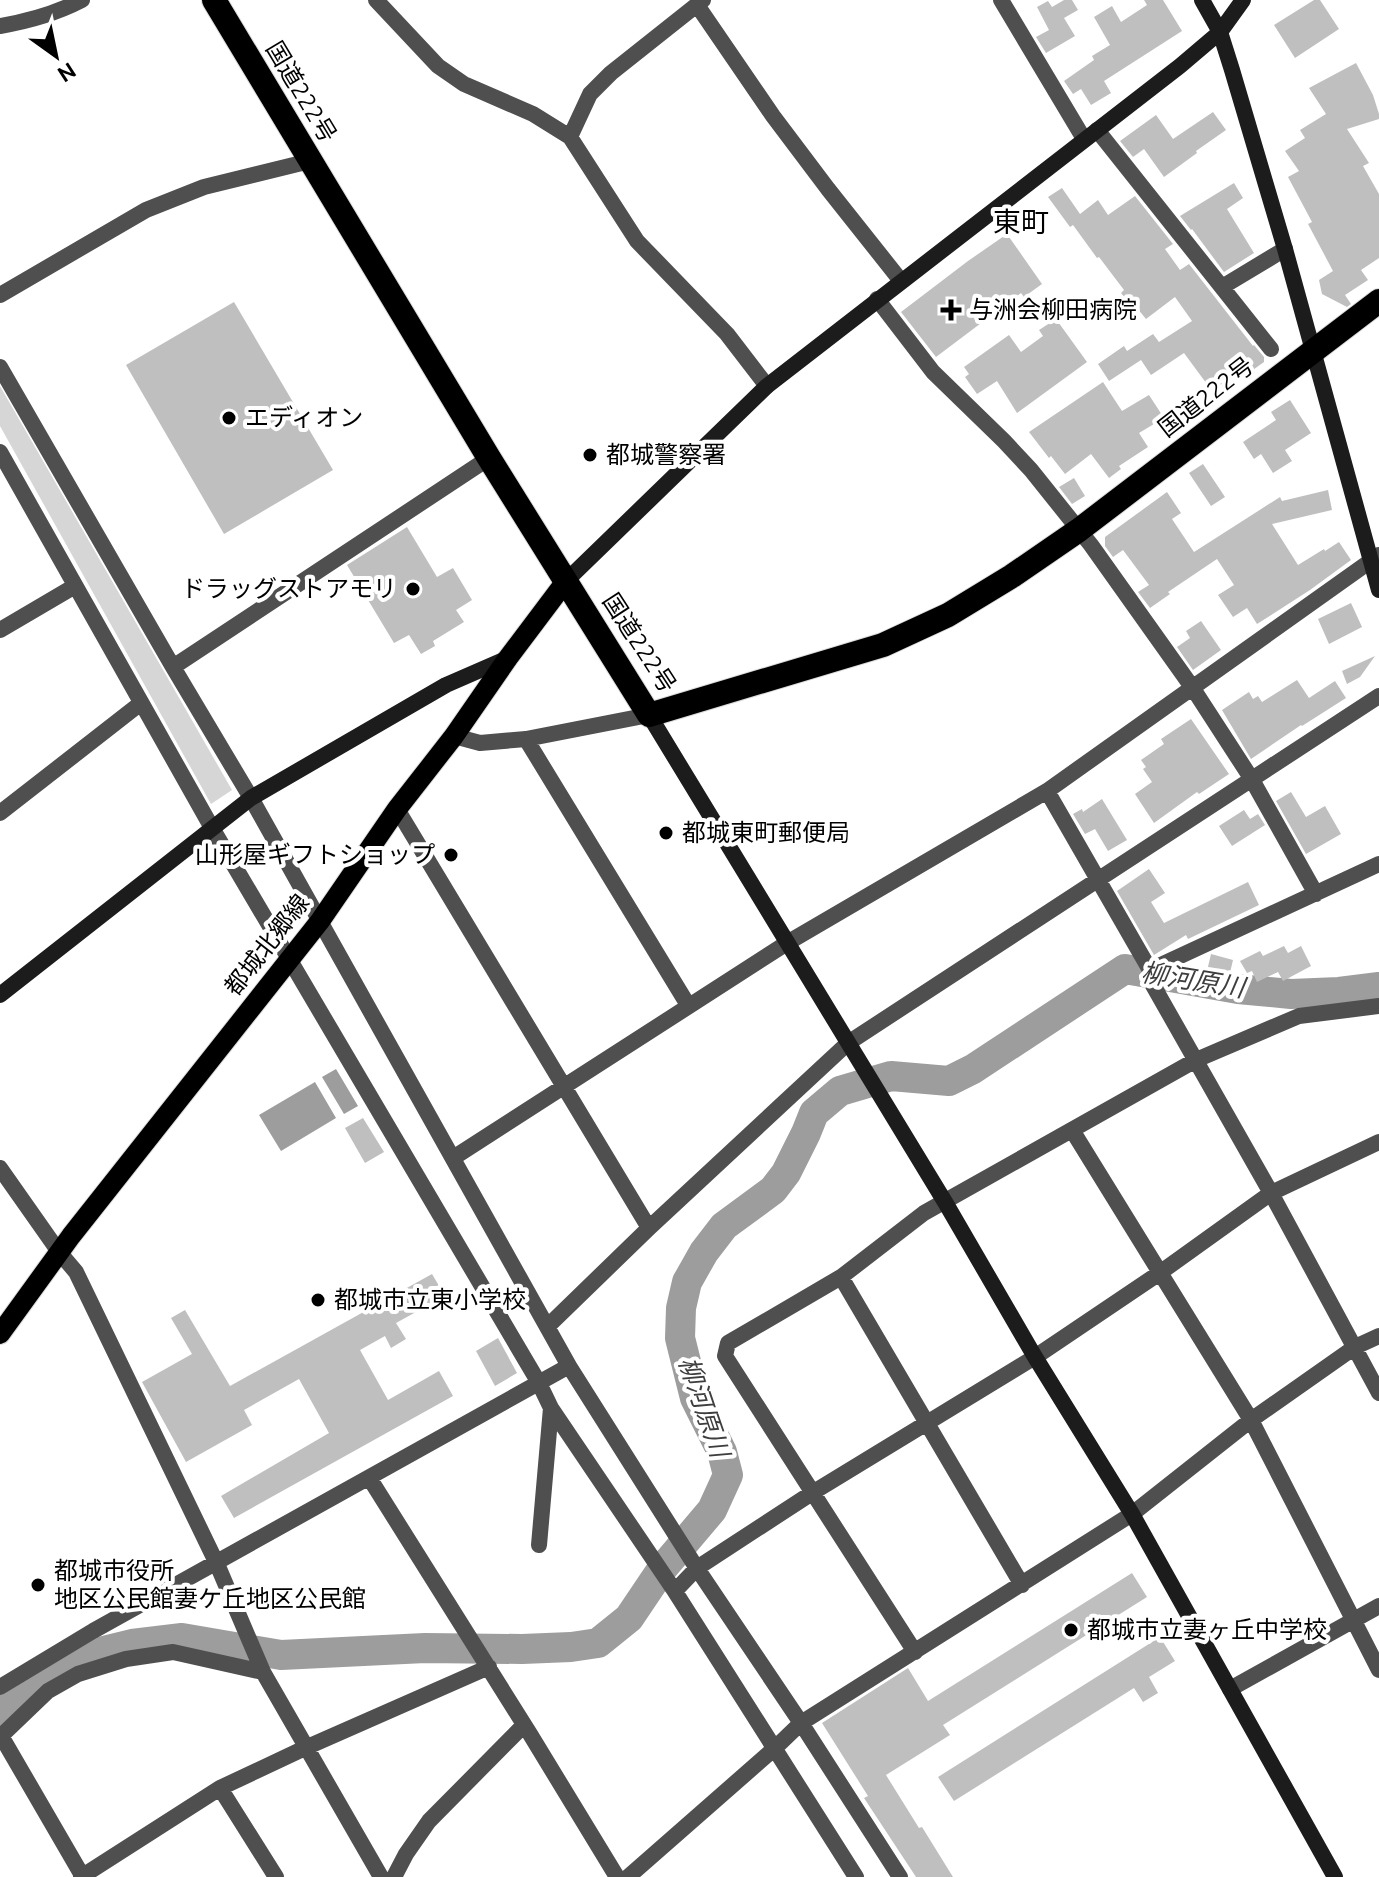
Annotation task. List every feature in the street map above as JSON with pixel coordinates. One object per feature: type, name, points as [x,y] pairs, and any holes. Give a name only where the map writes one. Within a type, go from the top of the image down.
[{"type":"highway","name":"国道222号","points":[[214,0],[489,458],[649,715],[883,645],[948,615],[1079,530],[1379,301]]},
{"type":"main road","name":"都城北郷線","points":[[0,1334],[59,1252],[320,921],[397,809],[566,581]]},
{"type":"street","points":[[0,26],[35,20],[82,0]]},
{"type":"street","points":[[1001,0],[1090,134],[1222,287],[1271,349]]},
{"type":"street","points":[[1202,0],[1220,32],[1375,557],[1379,590]]},
{"type":"street","points":[[566,581],[767,386],[1180,66],[1220,32],[1243,0]]},
{"type":"street","points":[[570,137],[590,94],[611,73],[700,2],[773,116],[901,281]]},
{"type":"street","points":[[384,3],[438,66],[464,84],[533,114],[570,137],[637,241],[727,334],[767,386]]},
{"type":"street","points":[[0,295],[146,210],[204,187],[310,161]]},
{"type":"street","points":[[1222,287],[1285,249]]},
{"type":"street","points":[[877,299],[933,372],[1022,460],[1091,545],[1192,687],[1251,778],[1316,894]]},
{"type":"street","points":[[0,367],[251,798],[569,1366],[696,1567],[900,1877]]},
{"type":"street","points":[[1,455],[212,828],[551,1408],[675,1591],[856,1877]]},
{"type":"street","points":[[173,667],[489,458]]},
{"type":"street","points":[[453,1158],[787,943],[1047,791],[1375,557]]},
{"type":"street","points":[[0,630],[75,586]]},
{"type":"street","points":[[0,995],[251,798],[446,685],[508,658]]},
{"type":"street","points":[[547,1327],[848,1043],[1379,696]]},
{"type":"street","points":[[0,813],[141,703]]},
{"type":"street","points":[[454,736],[480,743],[526,739],[649,715],[1132,1514],[1335,1877]]},
{"type":"street","points":[[526,739],[688,1005]]},
{"type":"street","points":[[1047,791],[1379,1393]]},
{"type":"street","points":[[397,809],[649,1228]]},
{"type":"street","points":[[1150,975],[1379,864]]},
{"type":"street","points":[[915,1652],[725,1356],[728,1343],[841,1277],[924,1213],[1196,1060],[1299,1016],[1379,1006]]},
{"type":"street","points":[[1072,1130],[1251,1420],[1379,1670]]},
{"type":"street","points":[[675,1591],[696,1567],[1035,1357],[1271,1193],[1379,1142]]},
{"type":"street","points":[[0,1168],[76,1272],[217,1564],[262,1670],[381,1877]]},
{"type":"street","points":[[841,1277],[1022,1585]]},
{"type":"street","points":[[628,1877],[801,1723],[1132,1514],[1251,1420],[1355,1347],[1379,1336]]},
{"type":"street","points":[[0,1687],[93,1631],[569,1366]]},
{"type":"street","points":[[539,1545],[551,1408]]},
{"type":"street","points":[[370,1479],[617,1877]]},
{"type":"street","points":[[1230,1689],[1379,1606]]},
{"type":"street","points":[[262,1670],[173,1652],[126,1659],[78,1674],[48,1691],[0,1736],[82,1877],[220,1788],[489,1667]]},
{"type":"street","points":[[394,1877],[429,1821],[524,1725]]},
{"type":"street","points":[[220,1788],[276,1877]]},
{"type":"shaded area","points":[[0,386],[232,790],[211,804],[0,426]]},
{"type":"shaded area","points":[[336,1069],[358,1106],[344,1114],[322,1077]]},
{"type":"shaded area","points":[[315,1082],[336,1118],[281,1151],[259,1115]]},
{"type":"building","points":[[1064,0],[1072,0],[1078,10],[1064,18],[1075,36],[1046,53],[1036,37],[1049,30],[1037,7],[1048,1],[1052,7]]},
{"type":"building","points":[[1144,0],[1163,0],[1182,31],[1104,81],[1111,93],[1091,105],[1081,89],[1073,94],[1064,81],[1094,60],[1092,56],[1110,45],[1094,17],[1112,6],[1121,22],[1147,5]]},
{"type":"building","points":[[1314,0],[1320,0],[1339,29],[1295,58],[1274,25]]},
{"type":"building","points":[[1356,63],[1379,114],[1379,119],[1347,129],[1369,163],[1363,166],[1379,194],[1379,258],[1361,270],[1368,280],[1345,295],[1351,304],[1347,307],[1322,294],[1319,280],[1333,271],[1288,177],[1299,171],[1285,151],[1305,138],[1300,130],[1326,114],[1309,88]]},
{"type":"building","points":[[1213,112],[1226,130],[1164,177],[1144,149],[1133,157],[1120,141],[1156,115],[1173,139]]},
{"type":"building","points":[[1234,183],[1243,198],[1227,209],[1254,253],[1224,272],[1180,216]]},
{"type":"building","points":[[1062,188],[1080,214],[1098,200],[1108,215],[1135,196],[1173,244],[1165,249],[1180,270],[1189,264],[1264,357],[1264,362],[1236,382],[1232,377],[1212,391],[1184,353],[1151,375],[1141,360],[1109,381],[1098,364],[1124,346],[1127,351],[1153,334],[1159,342],[1192,321],[1175,297],[1146,319],[1137,308],[1134,310],[1121,293],[1124,290],[1099,257],[1073,225],[1070,227],[1048,197]]},
{"type":"building","name":"与洲会柳田病院","points":[[1007,234],[1042,284],[1024,297],[1021,293],[936,357],[901,312]]},
{"type":"building","name":"エディオン","points":[[234,302],[333,470],[224,534],[126,365]]},
{"type":"building","points":[[1056,319],[1087,362],[1017,413],[997,381],[977,394],[965,377],[969,374],[964,367],[1009,335],[1021,352],[1043,336],[1039,330]]},
{"type":"building","points":[[1103,382],[1122,411],[1149,395],[1164,418],[1139,433],[1148,447],[1119,466],[1121,469],[1109,478],[1091,454],[1065,474],[1029,432]]},
{"type":"building","points":[[1290,400],[1311,433],[1285,450],[1292,461],[1273,473],[1261,454],[1254,459],[1243,442],[1276,420],[1271,412]]},
{"type":"building","points":[[1203,464],[1225,497],[1211,506],[1189,473]]},
{"type":"building","points":[[1074,478],[1085,496],[1072,504],[1059,487]]},
{"type":"building","points":[[1328,490],[1332,510],[1272,524],[1298,565],[1339,542],[1351,560],[1257,624],[1247,608],[1233,617],[1218,595],[1234,585],[1217,559],[1150,608],[1138,592],[1149,585],[1123,550],[1113,557],[1105,546],[1105,537],[1167,492],[1181,513],[1172,519],[1194,552],[1280,497],[1282,501]]},
{"type":"building","name":"ドラッグストアモリ","points":[[407,527],[437,577],[453,568],[472,600],[456,610],[464,622],[433,641],[435,646],[421,654],[409,635],[394,643],[347,565]]},
{"type":"building","points":[[1351,603],[1362,627],[1329,644],[1318,619]]},
{"type":"building","points":[[1201,621],[1221,650],[1193,670],[1177,647],[1190,638],[1186,631]]},
{"type":"building","points":[[1375,656],[1360,677],[1347,684],[1342,671]]},
{"type":"building","points":[[1297,680],[1309,698],[1335,681],[1346,698],[1251,759],[1222,710],[1249,692],[1253,699],[1258,696],[1262,702]]},
{"type":"building","points":[[1191,719],[1229,774],[1199,794],[1197,792],[1154,823],[1135,794],[1152,782],[1141,760],[1164,744],[1161,739]]},
{"type":"building","points":[[1291,792],[1306,817],[1325,806],[1341,834],[1306,854],[1276,801]]},
{"type":"building","points":[[1102,799],[1127,840],[1108,851],[1095,829],[1085,834],[1073,814],[1082,809],[1083,812]]},
{"type":"building","points":[[1244,810],[1250,819],[1258,814],[1265,825],[1232,846],[1219,826]]},
{"type":"building","points":[[1149,869],[1165,893],[1151,902],[1164,923],[1248,882],[1259,905],[1188,939],[1186,935],[1154,955],[1117,891]]},
{"type":"building","points":[[1284,946],[1288,953],[1301,946],[1311,966],[1283,981],[1278,972],[1257,982],[1252,971],[1247,973],[1240,961],[1260,951],[1263,956]]},
{"type":"building","points":[[1211,954],[1233,960],[1229,977],[1207,971]]},
{"type":"building","points":[[363,1118],[384,1152],[365,1163],[345,1128]]},
{"type":"building","points":[[432,1274],[445,1296],[396,1323],[406,1339],[391,1348],[385,1336],[360,1350],[388,1400],[439,1371],[453,1396],[234,1518],[221,1496],[329,1433],[299,1379],[244,1410],[252,1425],[186,1462],[142,1382],[192,1354],[171,1318],[185,1310],[230,1386]]},
{"type":"building","points":[[498,1338],[517,1373],[495,1386],[476,1351]]},
{"type":"building","points":[[1132,1573],[1147,1597],[943,1725],[950,1735],[886,1775],[953,1877],[916,1877],[864,1798],[868,1796],[822,1723],[908,1668],[928,1701]]},
{"type":"building","points":[[1160,1637],[1175,1661],[1149,1677],[1158,1693],[1143,1702],[1134,1688],[954,1801],[938,1777]]},
{"type":"waterway","name":"柳河原川","points":[[0,1714],[39,1681],[91,1654],[132,1644],[182,1638],[281,1655],[425,1648],[522,1649],[598,1643],[629,1618],[662,1569],[712,1510],[728,1475],[722,1452],[695,1398],[680,1338],[681,1308],[687,1282],[724,1226],[773,1190],[786,1173],[814,1113],[840,1091],[891,1076],[949,1081],[973,1069],[1125,969],[1238,989],[1291,994],[1379,987]]},
{"type":"place","name":"与洲会柳田病院","points":[[951,310]]},
{"type":"place","name":"エディオン","points":[[229,418]]},
{"type":"place","name":"都城警察署","points":[[590,455]]},
{"type":"place","name":"ドラッグストアモリ","points":[[413,589]]},
{"type":"place","name":"都城東町郵便局","points":[[666,833]]},
{"type":"place","name":"山形屋ギフトショップ","points":[[451,855]]},
{"type":"place","name":"都城市立東小学校","points":[[318,1300]]},
{"type":"place","name":"都城市役所 地区公民館妻ケ丘地区公民館","points":[[38,1585]]},
{"type":"place","name":"都城市立妻ヶ丘中学校","points":[[1071,1630]]},
{"type":"district","name":"東町","points":[[1021,222]]}]
